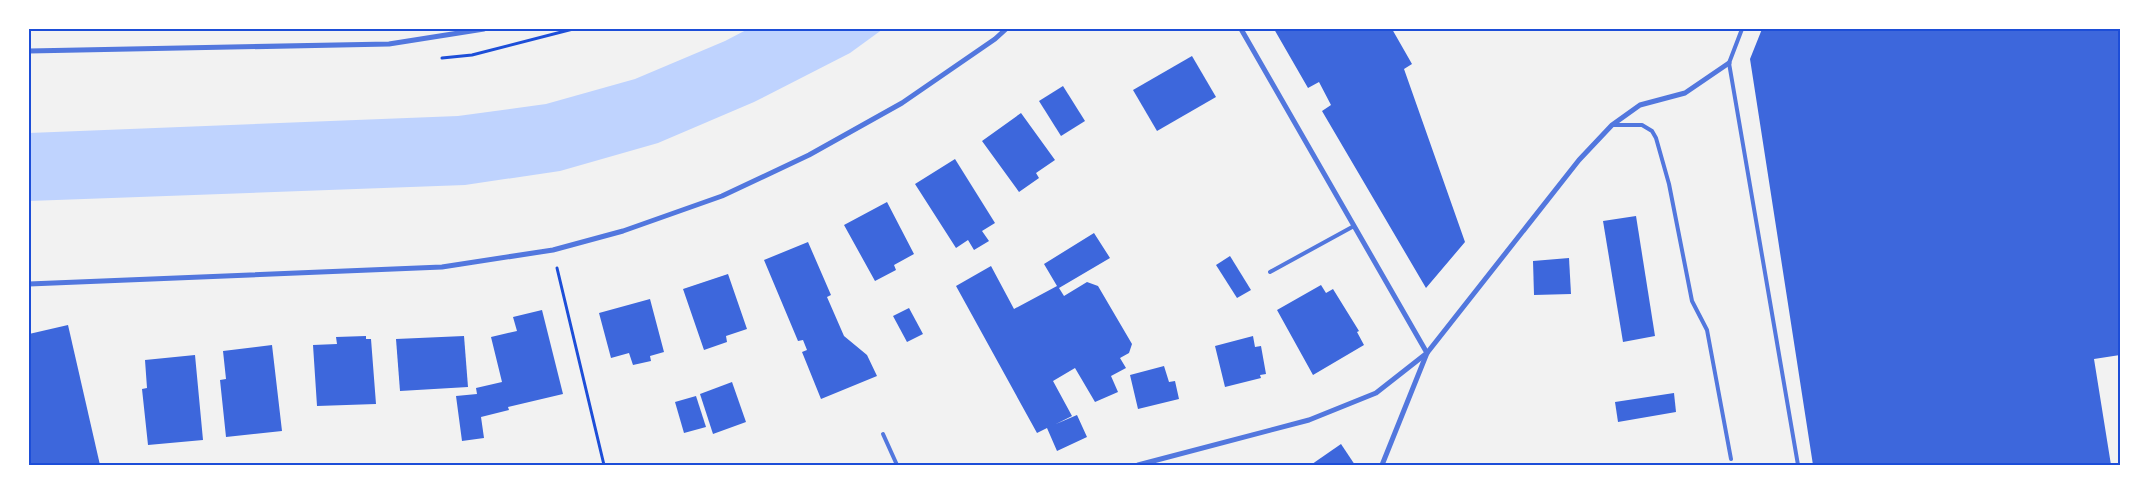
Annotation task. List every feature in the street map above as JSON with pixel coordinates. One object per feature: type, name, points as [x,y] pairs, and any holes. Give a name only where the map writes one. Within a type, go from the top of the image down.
[{"type":"street","points":[[29,51],[389,44],[484,29]]},
{"type":"street","points":[[29,284],[442,267],[553,250],[623,231],[722,196],[809,155],[902,103],[995,39],[1006,29]]},
{"type":"street","points":[[1241,29],[1428,353]]},
{"type":"street","points":[[1138,465],[1317,416],[1376,394],[1428,353],[1580,160],[1612,125],[1640,105],[1685,93],[1729,63]]},
{"type":"street","points":[[1382,465],[1428,353]]},
{"type":"lane","points":[[1742,29],[1729,63],[1798,465]]},
{"type":"lane","points":[[1612,125],[1642,125],[1652,131],[1656,138],[1669,184],[1692,301],[1707,330],[1731,459]]},
{"type":"lane","points":[[1270,272],[1354,226]]},
{"type":"lane","points":[[883,434],[897,465]]},
{"type":"path","points":[[553,250],[604,465]]},
{"type":"water","points":[[748,29],[883,29],[850,53],[754,102],[658,143],[560,171],[465,185],[29,201],[29,133],[458,116],[546,104],[635,79],[725,41]]},
{"type":"building","points":[[1274,29],[1392,29],[1412,64],[1404,69],[1465,242],[1426,288],[1322,111],[1331,105],[1319,82],[1308,88]]},
{"type":"building","points":[[1762,29],[2120,29],[2120,355],[2094,359],[2111,465],[1813,465],[1750,59]]},
{"type":"building","points":[[1192,56],[1216,97],[1157,131],[1133,90]]},
{"type":"building","points":[[1063,86],[1085,121],[1061,136],[1039,101]]},
{"type":"building","points":[[1021,113],[1055,160],[1036,173],[1039,178],[1019,192],[982,141]]},
{"type":"building","points":[[955,159],[995,223],[982,231],[989,241],[974,250],[968,240],[956,248],[915,184]]},
{"type":"building","points":[[887,202],[914,254],[894,265],[896,270],[875,281],[844,225]]},
{"type":"building","points":[[1636,216],[1655,336],[1623,342],[1603,221]]},
{"type":"building","points":[[1094,233],[1110,258],[1059,288],[1064,296],[1087,282],[1098,286],[1132,344],[1129,353],[1120,358],[1126,368],[1111,376],[1118,392],[1095,402],[1075,368],[1053,381],[1072,416],[1056,424],[1077,415],[1087,437],[1057,451],[1047,428],[1037,433],[956,286],[991,266],[1014,309],[1057,286],[1044,264]]},
{"type":"building","points":[[808,242],[831,295],[827,297],[844,336],[867,355],[877,376],[821,399],[802,352],[807,350],[803,340],[798,341],[764,260]]},
{"type":"building","points":[[1230,256],[1251,290],[1237,298],[1216,265]]},
{"type":"building","points":[[1569,258],[1571,294],[1534,295],[1533,261]]},
{"type":"building","points":[[728,274],[747,329],[726,336],[727,342],[704,350],[683,289]]},
{"type":"building","points":[[1321,285],[1326,293],[1333,289],[1359,331],[1357,332],[1364,345],[1313,375],[1277,310]]},
{"type":"building","points":[[650,299],[664,352],[650,356],[651,361],[633,365],[629,353],[611,358],[599,313]]},
{"type":"building","points":[[909,308],[923,334],[907,342],[893,316]]},
{"type":"building","points":[[542,310],[563,394],[508,407],[509,410],[481,417],[484,438],[462,441],[456,396],[477,394],[476,388],[502,382],[491,337],[517,331],[513,317]]},
{"type":"building","points":[[68,325],[100,465],[29,465],[29,334]]},
{"type":"building","points":[[366,336],[366,339],[371,339],[376,404],[317,406],[313,345],[337,344],[336,337]]},
{"type":"building","points":[[464,336],[468,387],[400,391],[396,339]]},
{"type":"building","points":[[1253,336],[1255,347],[1261,346],[1266,374],[1260,375],[1261,378],[1225,387],[1215,346]]},
{"type":"building","points":[[272,345],[282,431],[226,437],[220,380],[226,379],[223,351]]},
{"type":"building","points":[[195,355],[203,440],[148,445],[142,389],[147,388],[145,360]]},
{"type":"building","points":[[1164,366],[1169,382],[1175,381],[1179,399],[1138,409],[1130,375]]},
{"type":"building","points":[[732,382],[746,422],[713,434],[700,394]]},
{"type":"building","points":[[1674,393],[1676,412],[1618,422],[1615,402]]},
{"type":"building","points":[[696,396],[706,427],[684,433],[675,402]]},
{"type":"building","points":[[1341,444],[1355,465],[1311,465],[1315,462]]}]
